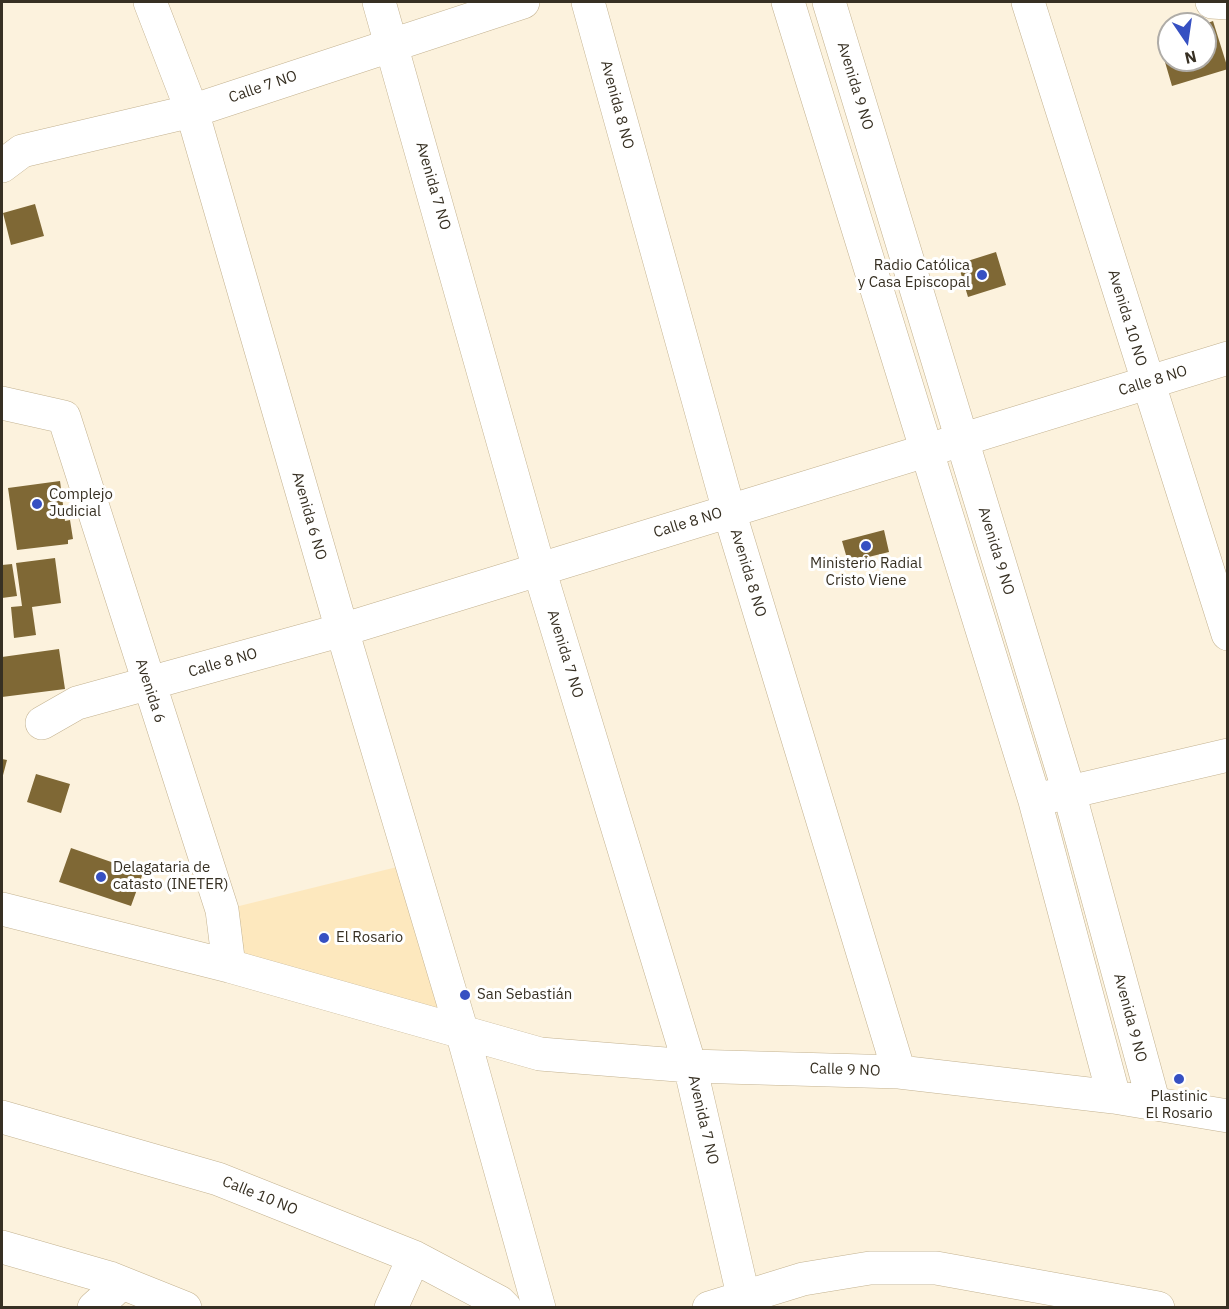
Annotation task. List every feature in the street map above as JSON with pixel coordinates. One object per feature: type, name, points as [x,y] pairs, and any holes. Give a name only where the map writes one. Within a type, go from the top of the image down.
[{"type":"street","name":"Avenida 6 NO","points":[[150,2],[192,111],[342,630],[462,1032]]},
{"type":"street","name":"Avenida 7 NO","points":[[380,2],[539,569],[690,1066],[745,1302]]},
{"type":"street","name":"Calle 7 NO","points":[[2,166],[22,151],[192,111],[523,2]]},
{"type":"street","name":"Avenida 8 NO","points":[[588,2],[729,511],[899,1071]]},
{"type":"street","points":[[788,2],[1035,801],[1114,1097]]},
{"type":"street","name":"Avenida 9 NO","points":[[830,2],[1069,792],[1154,1104]]},
{"type":"street","name":"Avenida 10 NO","points":[[1028,2],[1227,634]]},
{"type":"street","points":[[1212,2],[1227,3]]},
{"type":"street","name":"Calle 8 NO","points":[[42,723],[77,703],[342,630],[1227,358]]},
{"type":"street","name":"Avenida 6","points":[[2,403],[64,417],[147,684],[222,910],[228,966]]},
{"type":"street","points":[[1035,801],[1227,755]]},
{"type":"street","name":"Calle 9 NO","points":[[2,909],[228,966],[540,1054],[690,1066],[899,1071],[1114,1097],[1227,1116]]},
{"type":"street","points":[[462,1032],[539,1308]]},
{"type":"street","name":"Calle 10 NO","points":[[2,1117],[218,1179],[414,1257],[499,1302],[505,1308]]},
{"type":"street","points":[[2,1247],[110,1278],[185,1308]]},
{"type":"street","points":[[391,1308],[414,1257]]},
{"type":"street","points":[[710,1308],[745,1302],[803,1279],[870,1268],[936,1268],[1158,1308]]},
{"type":"street","points":[[94,1308],[113,1291],[110,1278]]},
{"type":"shaded area","name":"El Rosario","points":[[401,866],[446,1011],[228,966],[223,910]]},
{"type":"building","points":[[1217,34],[1228,69],[1172,86],[1168,72],[1217,72]]},
{"type":"building","points":[[35,204],[44,236],[11,245],[3,213]]},
{"type":"building","name":"Radio Católica y Casa Episcopal","points":[[996,252],[1006,285],[968,297],[958,264]]},
{"type":"building","name":"Complejo Judicial","points":[[60,481],[65,521],[70,520],[73,539],[68,540],[68,544],[17,550],[8,488]]},
{"type":"building","name":"Ministerio Radial Cristo Viene","points":[[884,530],[889,552],[848,562],[842,541]]},
{"type":"building","name":"Complejo Judicial","points":[[55,558],[61,603],[32,607],[36,635],[14,638],[11,607],[22,606],[16,563]]},
{"type":"building","points":[[12,564],[17,596],[2,598],[2,565]]},
{"type":"building","points":[[59,649],[65,689],[2,697],[2,657]]},
{"type":"building","points":[[2,759],[7,760],[2,779]]},
{"type":"building","points":[[36,774],[70,784],[61,813],[27,802]]},
{"type":"building","name":"Delagataria de catasto (INETER)","points":[[71,848],[143,873],[131,906],[59,882]]},
{"type":"place","name":"Radio Católica y Casa Episcopal","points":[[982,275]]},
{"type":"place","name":"Complejo Judicial","points":[[37,504]]},
{"type":"place","name":"Ministerio Radial Cristo Viene","points":[[866,546]]},
{"type":"place","name":"Delagataria de catasto (INETER)","points":[[101,877]]},
{"type":"place","name":"El Rosario","points":[[324,938]]},
{"type":"place","name":"San Sebastián","points":[[465,995]]},
{"type":"place","name":"Plastinic El Rosario","points":[[1179,1079]]}]
